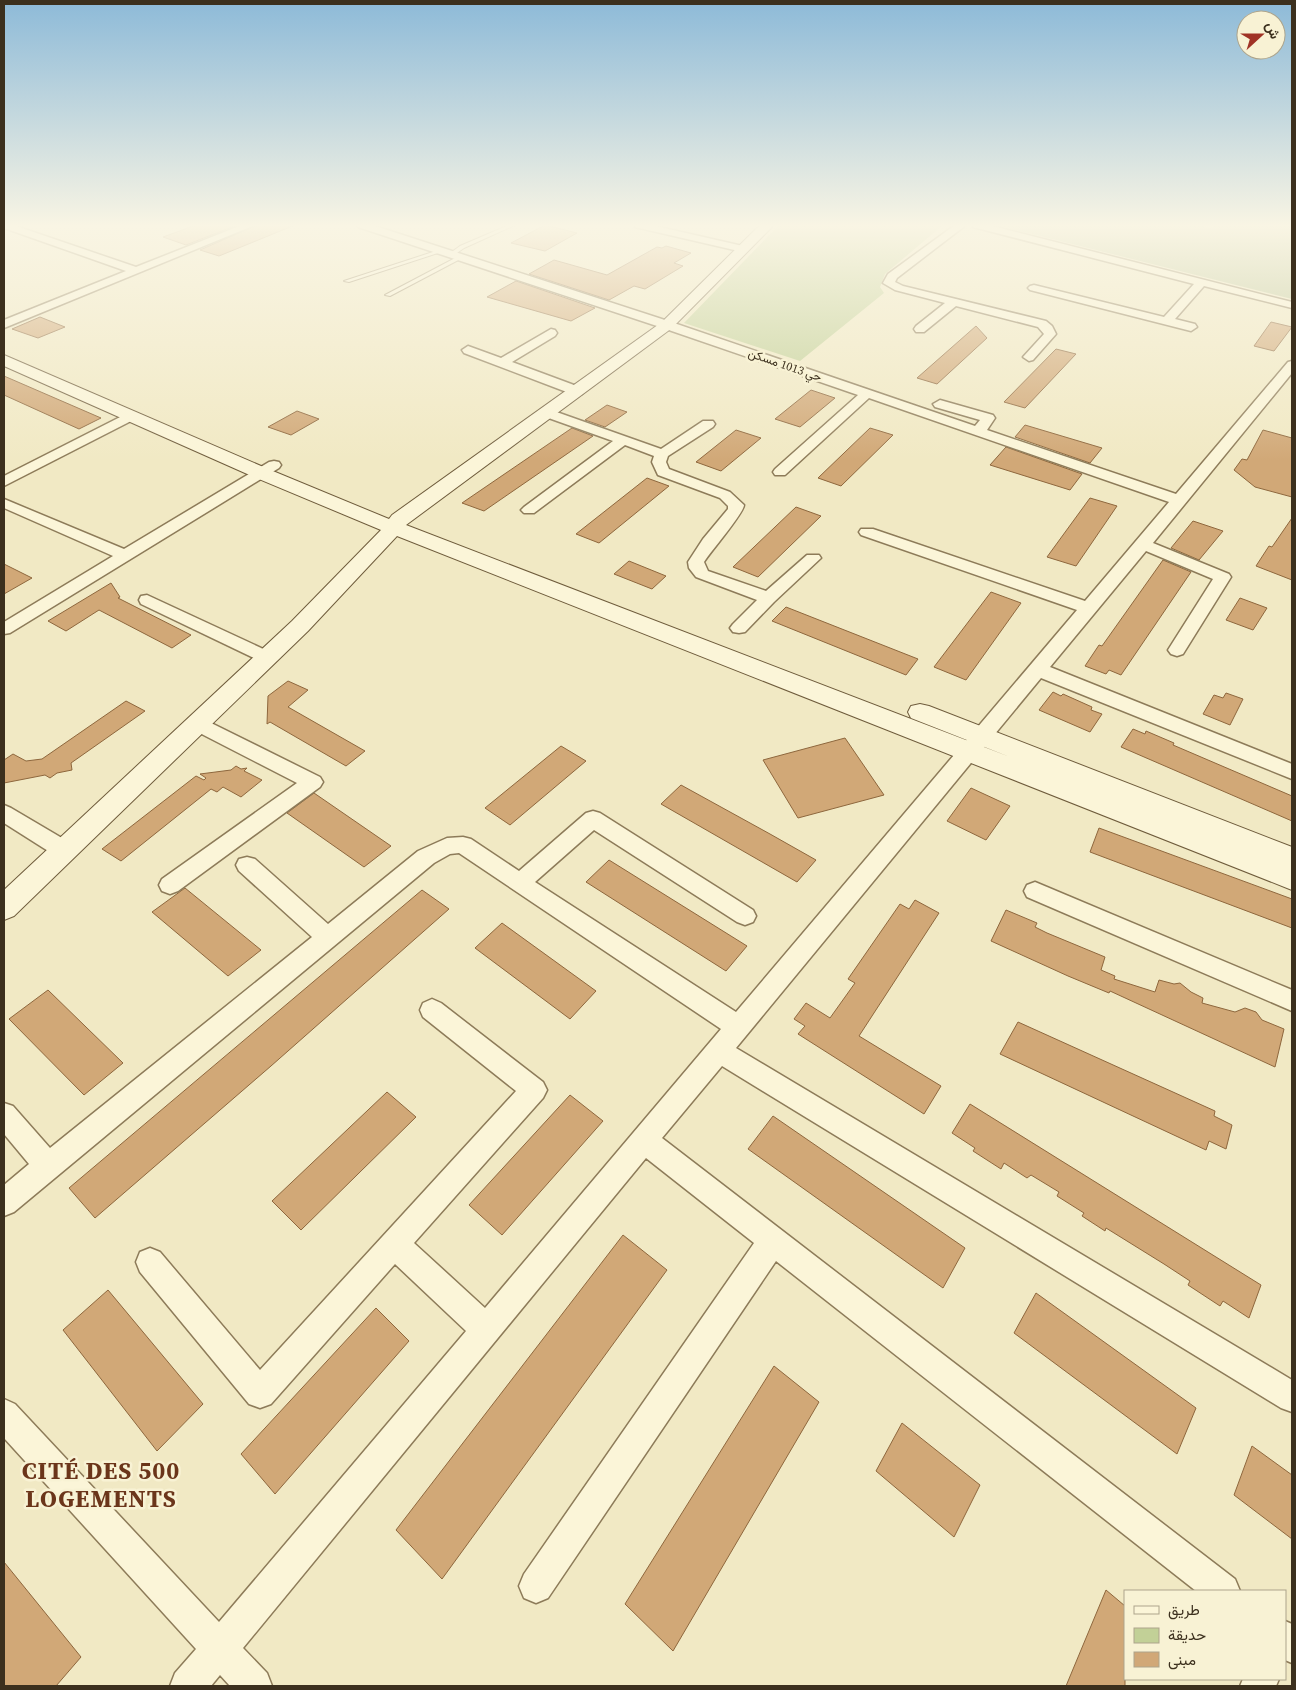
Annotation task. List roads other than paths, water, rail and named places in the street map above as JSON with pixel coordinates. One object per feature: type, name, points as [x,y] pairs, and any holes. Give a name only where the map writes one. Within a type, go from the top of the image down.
[{"type":"main road","points":[[4,908],[197,722],[300,626],[396,524],[677,320],[692,304]]},
{"type":"main road","points":[[4,348],[267,469],[396,524],[975,743],[1292,858]]},
{"type":"main road","points":[[4,360],[130,416],[267,469]]},
{"type":"main road","points":[[975,743],[1292,879]]},
{"type":"street","points":[[4,324],[54,304]]},
{"type":"street","name":"حي 1013 مسكن","points":[[622,304],[677,320],[867,393],[1179,500]]},
{"type":"street","points":[[920,329],[952,304]]},
{"type":"street","points":[[961,304],[1042,324],[1048,329],[1050,334],[1029,357]]},
{"type":"street","points":[[1098,304],[1191,327]]},
{"type":"street","points":[[1167,321],[1182,304]]},
{"type":"street","points":[[502,363],[550,333]]},
{"type":"street","points":[[468,350],[577,391]]},
{"type":"street","points":[[188,1686],[1292,365]]},
{"type":"street","points":[[780,472],[867,393]]},
{"type":"street","points":[[924,399],[988,418],[978,432]]},
{"type":"street","points":[[548,413],[662,454]]},
{"type":"street","points":[[4,482],[130,416]]},
{"type":"street","points":[[708,424],[662,454],[659,462],[663,472],[725,495],[736,505],[736,510],[709,542],[696,562],[697,568],[702,574],[768,598]]},
{"type":"street","points":[[530,510],[623,440]]},
{"type":"street","points":[[4,629],[267,469]]},
{"type":"street","points":[[4,503],[125,555]]},
{"type":"street","points":[[868,532],[1088,608]]},
{"type":"street","points":[[1142,544],[1223,577],[1177,650]]},
{"type":"street","points":[[739,628],[768,598],[813,558]]},
{"type":"street","points":[[147,600],[266,657]]},
{"type":"street","points":[[1037,669],[1292,772]]},
{"type":"street","points":[[170,884],[313,782],[197,722]]},
{"type":"street","points":[[4,812],[64,850]]},
{"type":"street","points":[[519,883],[594,819],[745,916]]},
{"type":"street","points":[[4,1202],[426,857],[447,846],[463,845],[738,1027]]},
{"type":"street","points":[[247,865],[327,937]]},
{"type":"street","points":[[1035,891],[1292,1001]]},
{"type":"street","points":[[150,1262],[260,1393],[534,1090],[432,1010]]},
{"type":"street","points":[[719,1050],[1292,1398]]},
{"type":"street","points":[[4,1114],[48,1166]]},
{"type":"street","points":[[644,1140],[1222,1590]]},
{"type":"street","points":[[536,1586],[774,1241]]},
{"type":"street","points":[[394,1244],[486,1329]]},
{"type":"street","points":[[4,1415],[254,1686]]},
{"type":"district","name":"CITÉ DES 500 LOGEMENTS","points":[[101,1484]]}]
